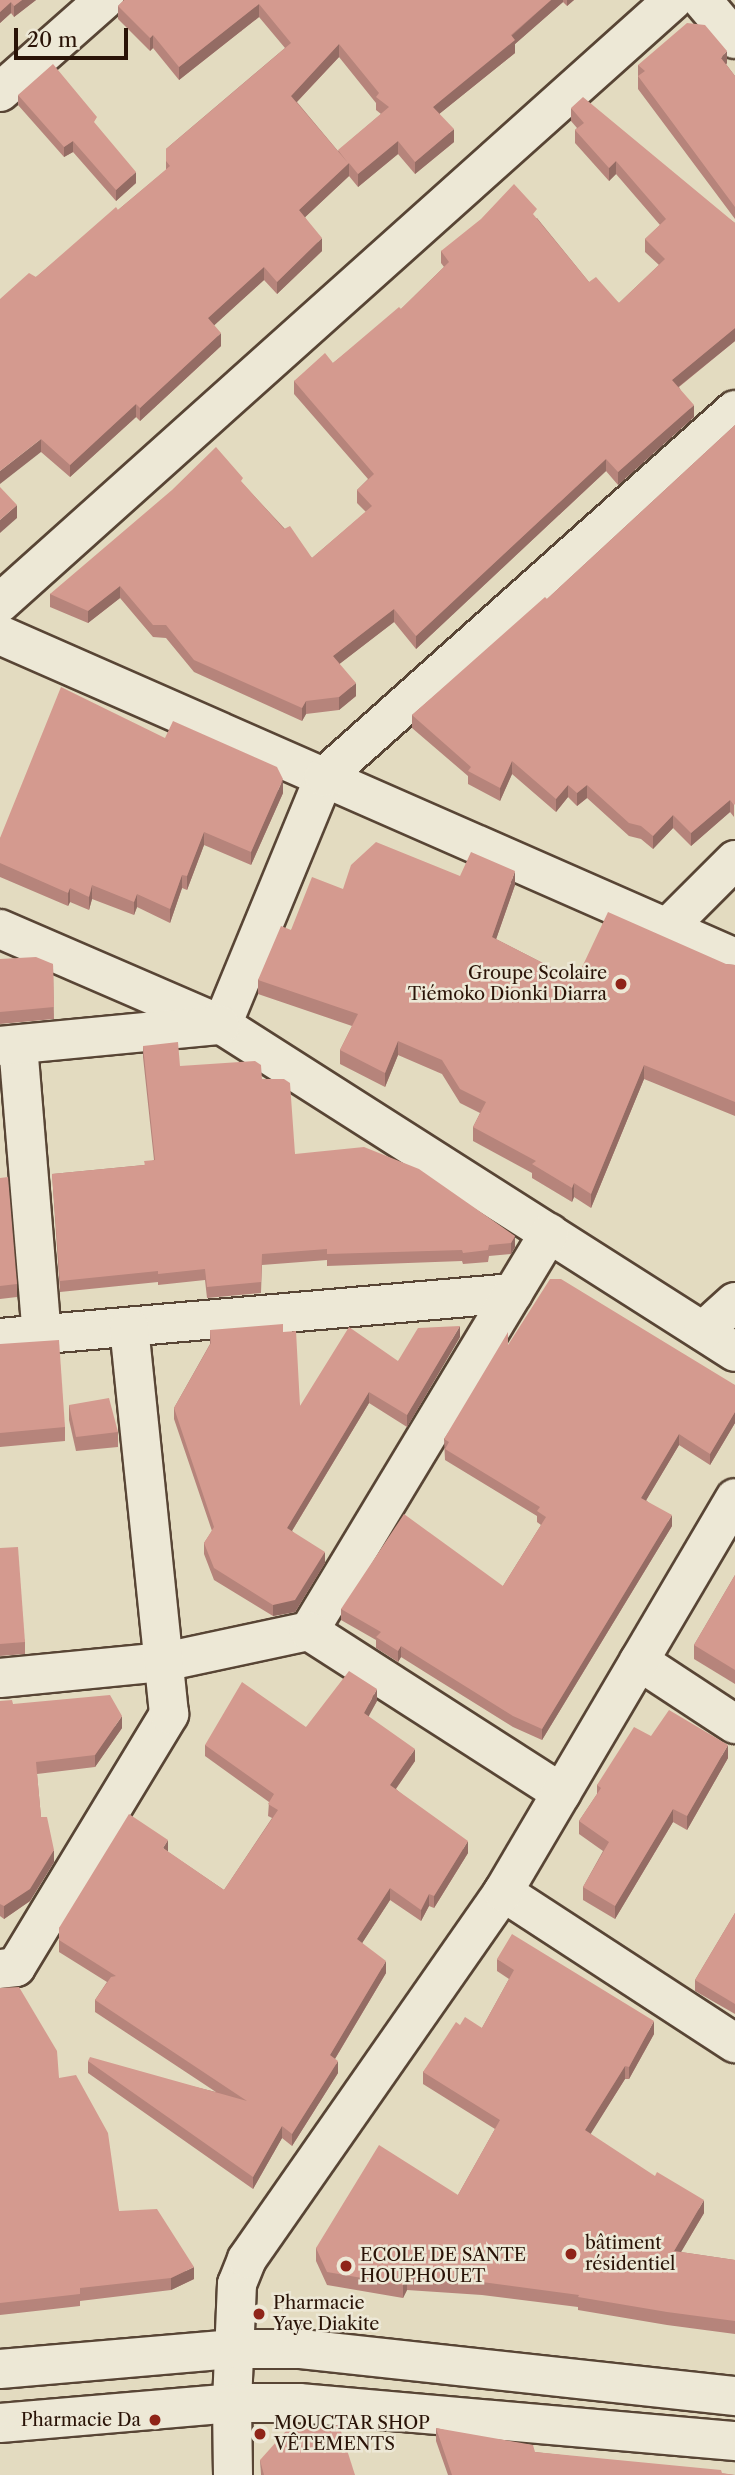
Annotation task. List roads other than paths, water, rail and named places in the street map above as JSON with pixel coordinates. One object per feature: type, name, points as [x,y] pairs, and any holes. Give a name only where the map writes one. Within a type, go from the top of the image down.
[{"type":"street","points":[[0,93],[104,0]]},
{"type":"street","points":[[0,603],[673,0]]},
{"type":"street","points":[[702,0],[735,39]]},
{"type":"street","points":[[222,1025],[324,777],[735,410]]},
{"type":"street","points":[[0,635],[735,958]]},
{"type":"street","points":[[667,928],[735,860]]},
{"type":"street","points":[[0,929],[222,1025],[735,1352]]},
{"type":"street","points":[[42,1335],[9,1046],[222,1025]]},
{"type":"street","points":[[309,1631],[549,1233]]},
{"type":"street","points":[[0,1338],[513,1293]]},
{"type":"street","points":[[703,1331],[735,1302]]},
{"type":"street","points":[[0,1969],[16,1967],[169,1714],[129,1327]]},
{"type":"street","points":[[233,2475],[232,2403],[237,2284],[247,2259],[503,1892],[735,1498]]},
{"type":"street","points":[[0,1678],[164,1662],[309,1631],[561,1793]]},
{"type":"street","points":[[639,1661],[735,1724]]},
{"type":"street","points":[[503,1892],[735,2043]]},
{"type":"street","points":[[0,2369],[234,2349],[301,2349],[735,2396]]},
{"type":"street","points":[[0,2423],[232,2403],[299,2403],[735,2441]]},
{"type":"place","name":"Groupe Scolaire Tiémoko Dionki Diarra","points":[[621,984]]},
{"type":"place","name":"bâtiment résidentiel","points":[[571,2254]]},
{"type":"place","name":"ECOLE DE SANTE HOUPHOUET","points":[[346,2266]]},
{"type":"place","name":"Pharmacie Yaye Diakite","points":[[259,2314]]},
{"type":"place","name":"Pharmacie Da","points":[[155,2420]]},
{"type":"place","name":"MOUCTAR SHOP VÊTEMENTS","points":[[260,2434]]}]
